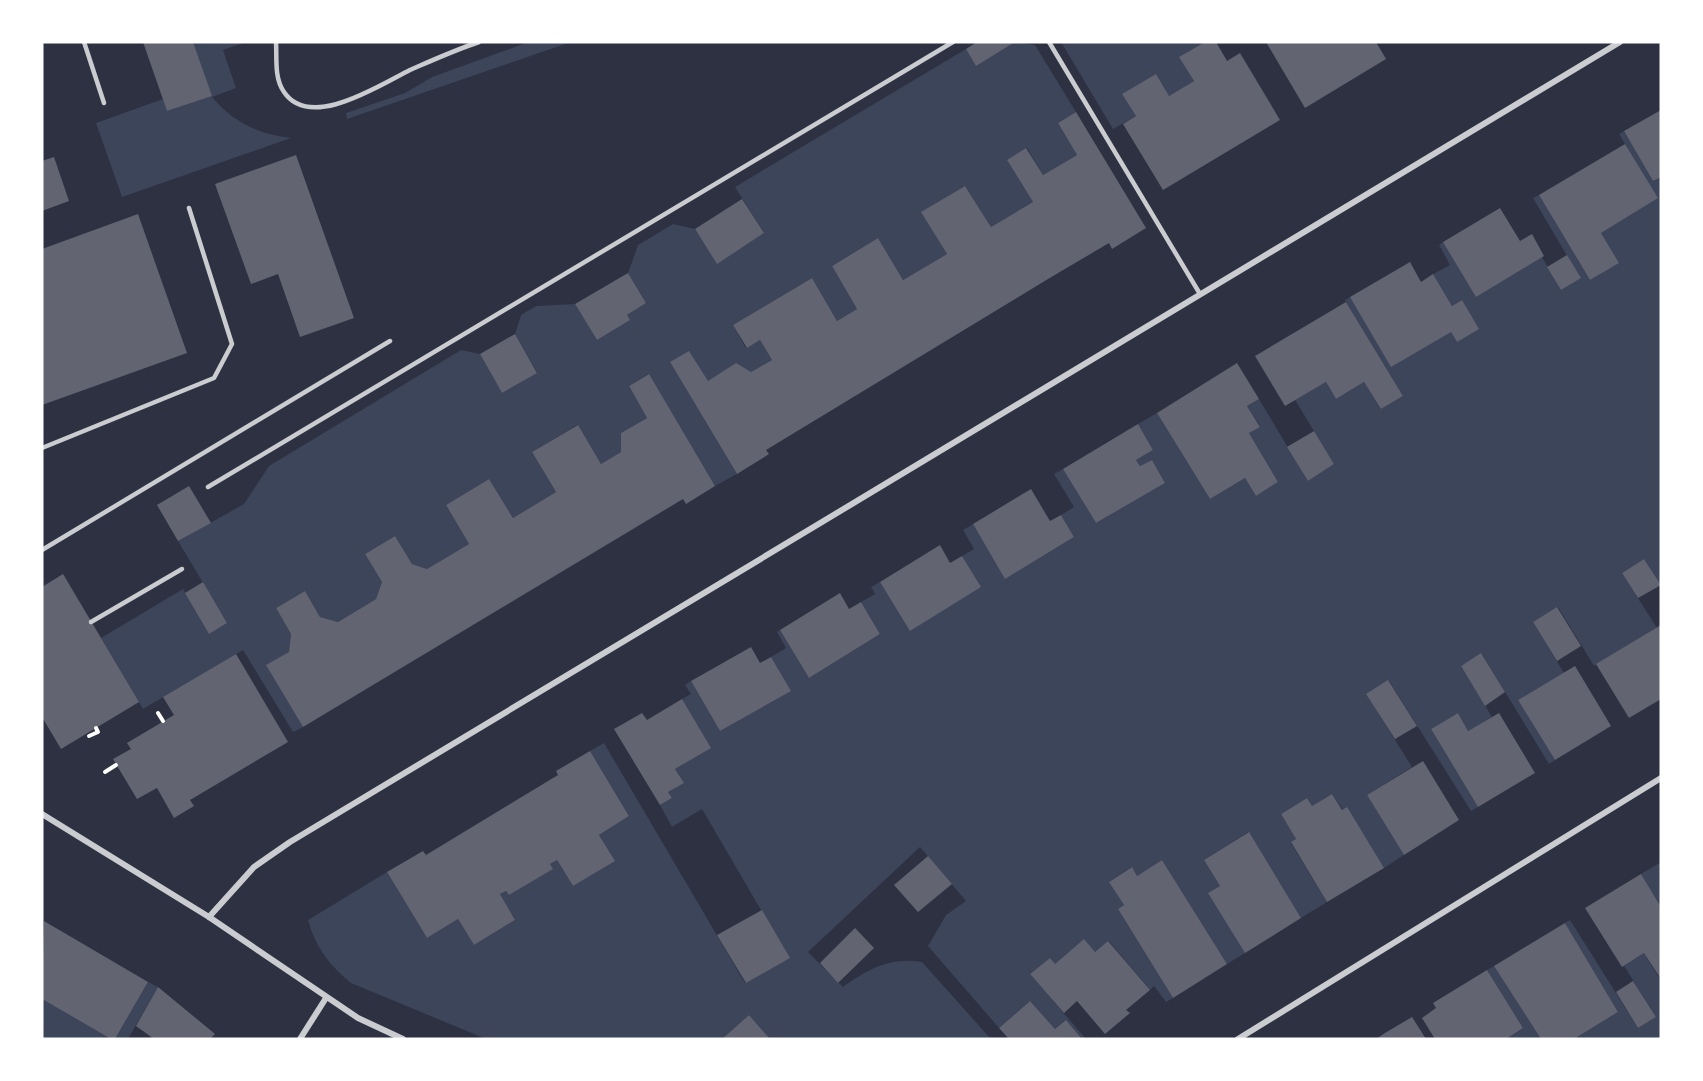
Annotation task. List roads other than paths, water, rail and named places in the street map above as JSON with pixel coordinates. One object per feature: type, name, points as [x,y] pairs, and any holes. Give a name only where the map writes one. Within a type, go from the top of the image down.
[{"type":"street","points":[[209,917],[254,867],[290,842],[1620,42]]},
{"type":"street","points":[[1238,1039],[1661,778]]},
{"type":"street","points":[[42,814],[209,917],[358,1018],[403,1039]]},
{"type":"street","points":[[300,1039],[326,998]]},
{"type":"lane","points":[[84,42],[104,103]]},
{"type":"lane","points":[[276,42],[278,81],[284,93],[297,104],[316,107],[352,99],[437,58],[479,42]]},
{"type":"lane","points":[[208,487],[953,42]]},
{"type":"lane","points":[[1050,42],[1200,294]]},
{"type":"lane","points":[[42,448],[214,378],[232,344],[189,208]]},
{"type":"lane","points":[[42,550],[390,341]]},
{"type":"lane","points":[[91,622],[182,569]]}]
